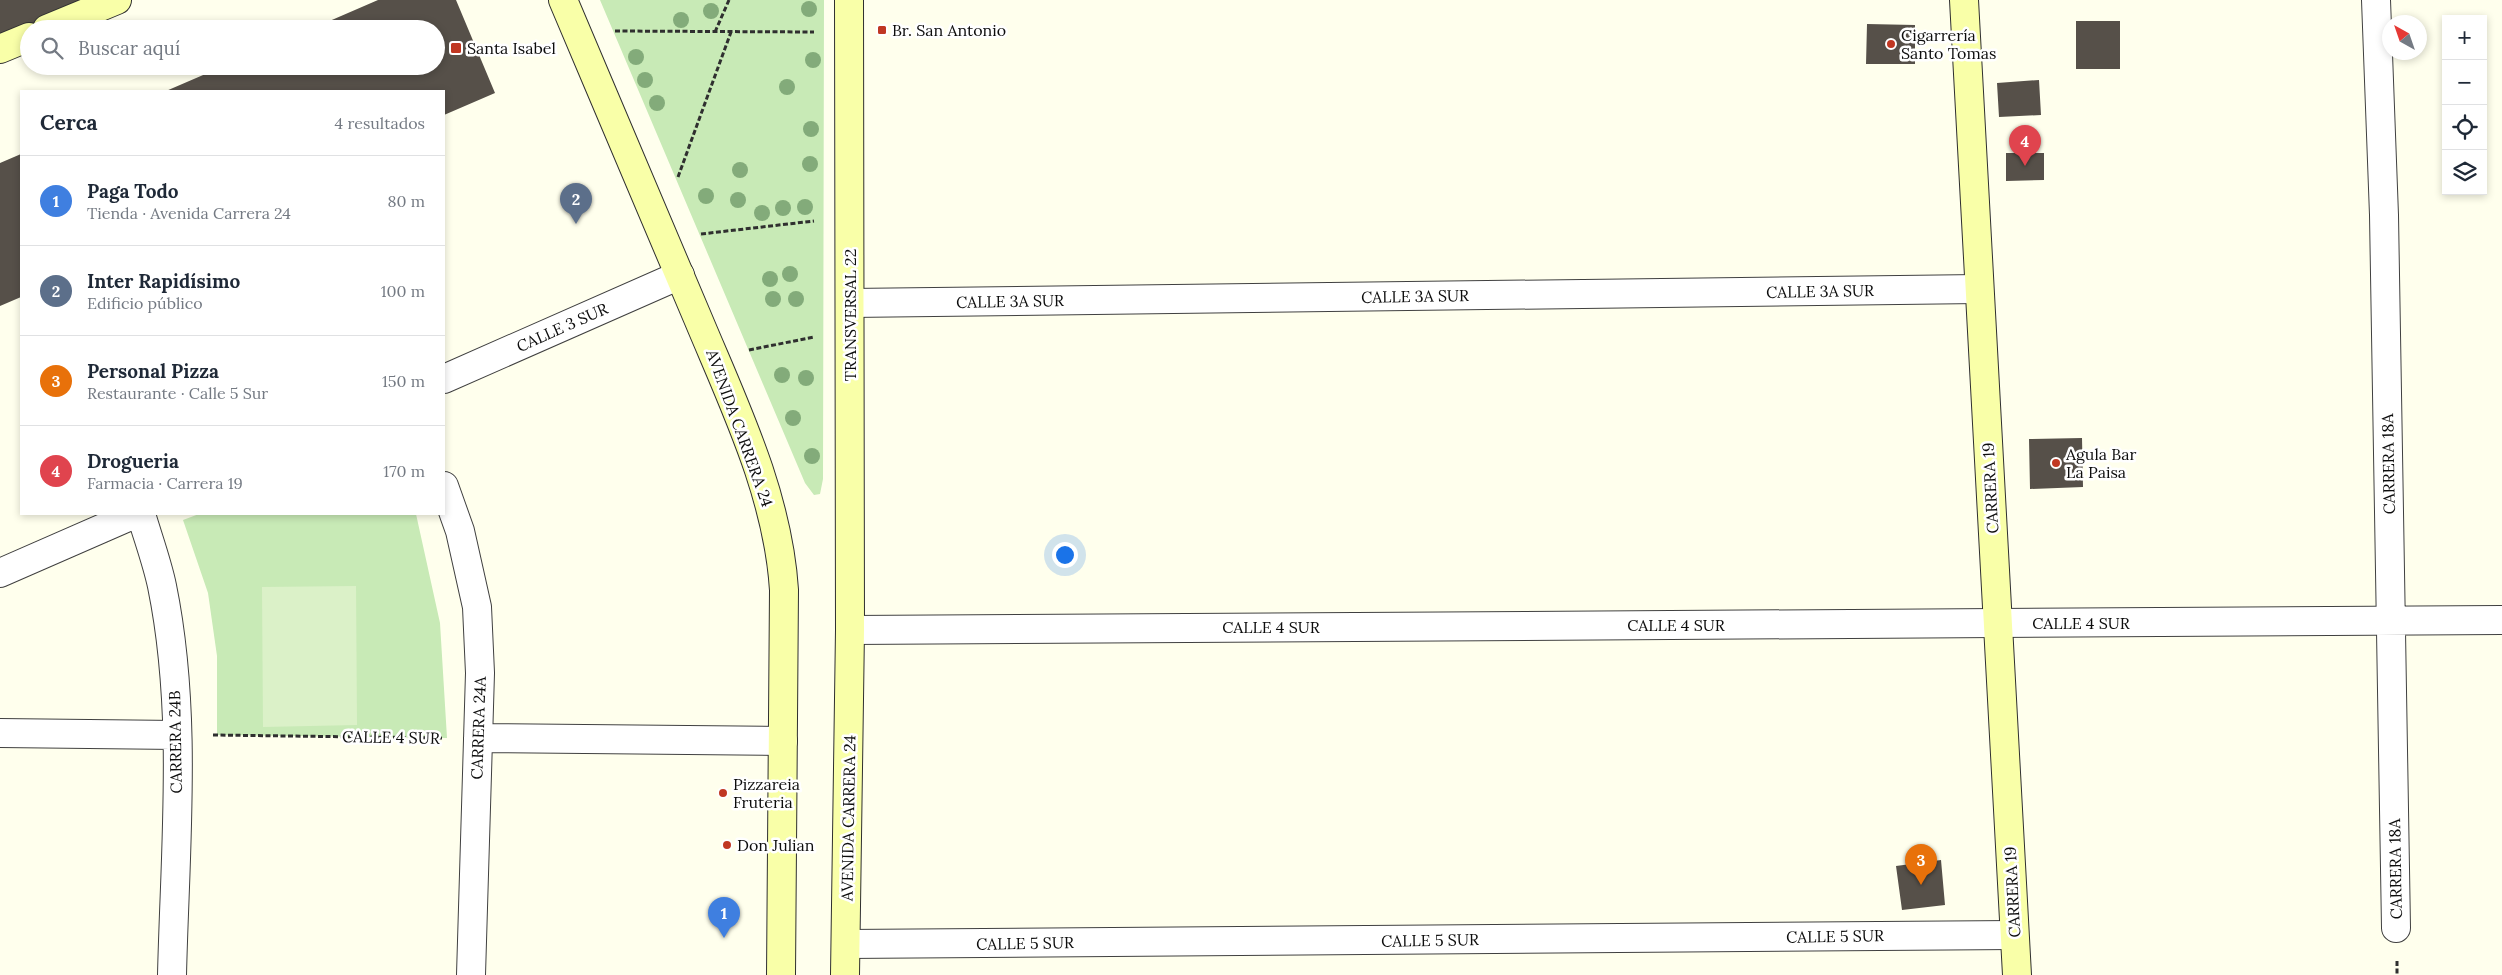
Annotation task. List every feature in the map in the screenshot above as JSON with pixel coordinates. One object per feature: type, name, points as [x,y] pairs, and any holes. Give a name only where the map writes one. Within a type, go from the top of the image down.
[{"type":"main road","points":[[69,20],[117,0]]},
{"type":"main road","name":"AVENIDA CARRERA 24","points":[[562,0],[739,415],[768,495],[777,532],[782,557],[784,590],[781,975]]},
{"type":"main road","name":"TRANSVERSAL 22","points":[[849,0],[850,630]]},
{"type":"main road","name":"CARRERA 19","points":[[1964,0],[2016,975]]},
{"type":"main road","points":[[0,49],[20,41]]},
{"type":"main road","name":"AVENIDA CARRERA 24","points":[[845,975],[850,630]]},
{"type":"street","name":"CARRERA 18A","points":[[2376,0],[2384,225],[2396,928]]},
{"type":"street","name":"CALLE 3 SUR","points":[[445,379],[680,275]]},
{"type":"street","name":"CALLE 3A SUR","points":[[850,303],[1980,289]]},
{"type":"street","name":"CARRERA 24A","points":[[445,489],[460,531],[477,607],[480,673],[471,975]]},
{"type":"street","points":[[0,573],[132,515]]},
{"type":"street","name":"CARRERA 24B","points":[[141,515],[162,586],[173,660],[176,735],[172,975]]},
{"type":"street","name":"CALLE 4 SUR","points":[[850,630],[2502,620]]},
{"type":"street","points":[[0,733],[176,735]]},
{"type":"street","points":[[478,738],[783,741]]},
{"type":"street","name":"CALLE 5 SUR","points":[[846,944],[2014,934]]},
{"type":"path","points":[[715,32],[729,0]]},
{"type":"path","points":[[614,31],[815,32]]},
{"type":"path","points":[[676,182],[731,32]]},
{"type":"path","points":[[692,235],[815,221]]},
{"type":"path","points":[[741,352],[816,336]]},
{"type":"path","name":"CALLE 4 SUR","points":[[176,735],[478,738]]},
{"type":"green space","points":[[600,0],[824,0],[823,479],[820,494],[814,495],[805,483]]},
{"type":"green space","points":[[196,515],[416,515],[440,623],[447,738],[217,735],[217,656],[208,593],[183,520]]},
{"type":"green space","points":[[356,586],[357,725],[263,727],[262,587]]},
{"type":"building","points":[[0,0],[90,0],[41,20],[20,20],[20,29],[0,37]]},
{"type":"building","name":"Santa Isabel","points":[[378,0],[456,0],[495,93],[445,115],[445,90],[168,90],[203,75],[445,75],[445,20],[332,20]]},
{"type":"building","points":[[2076,21],[2120,21],[2120,69],[2076,69]]},
{"type":"building","name":"Cigarrería Santo Tomas","points":[[1867,24],[1915,25],[1915,64],[1866,64]]},
{"type":"building","points":[[2039,80],[2041,115],[1999,117],[1997,83]]},
{"type":"building","points":[[2006,153],[2044,153],[2044,180],[2006,181]]},
{"type":"building","points":[[20,154],[20,297],[0,306],[0,163]]},
{"type":"building","name":"Agula Bar La Paisa","points":[[2082,438],[2083,487],[2030,489],[2029,439]]},
{"type":"building","points":[[1941,860],[1945,905],[1902,910],[1896,866]]},
{"type":"place","name":"Br. San Antonio","points":[[882,30]]},
{"type":"place","name":"Cigarrería Santo Tomas","points":[[1891,44]]},
{"type":"place","name":"Santa Isabel","points":[[456,48]]},
{"type":"place","name":"Drogueria","points":[[2025,166]]},
{"type":"place","name":"Inter Rapidísimo","points":[[576,224]]},
{"type":"place","name":"Agula Bar La Paisa","points":[[2056,463]]},
{"type":"place","name":"Pizzareia Fruteria","points":[[723,793]]},
{"type":"place","name":"Don Julian","points":[[727,845]]},
{"type":"place","name":"Personal Pizza","points":[[1921,885]]},
{"type":"place","name":"Paga Todo","points":[[724,938]]}]
